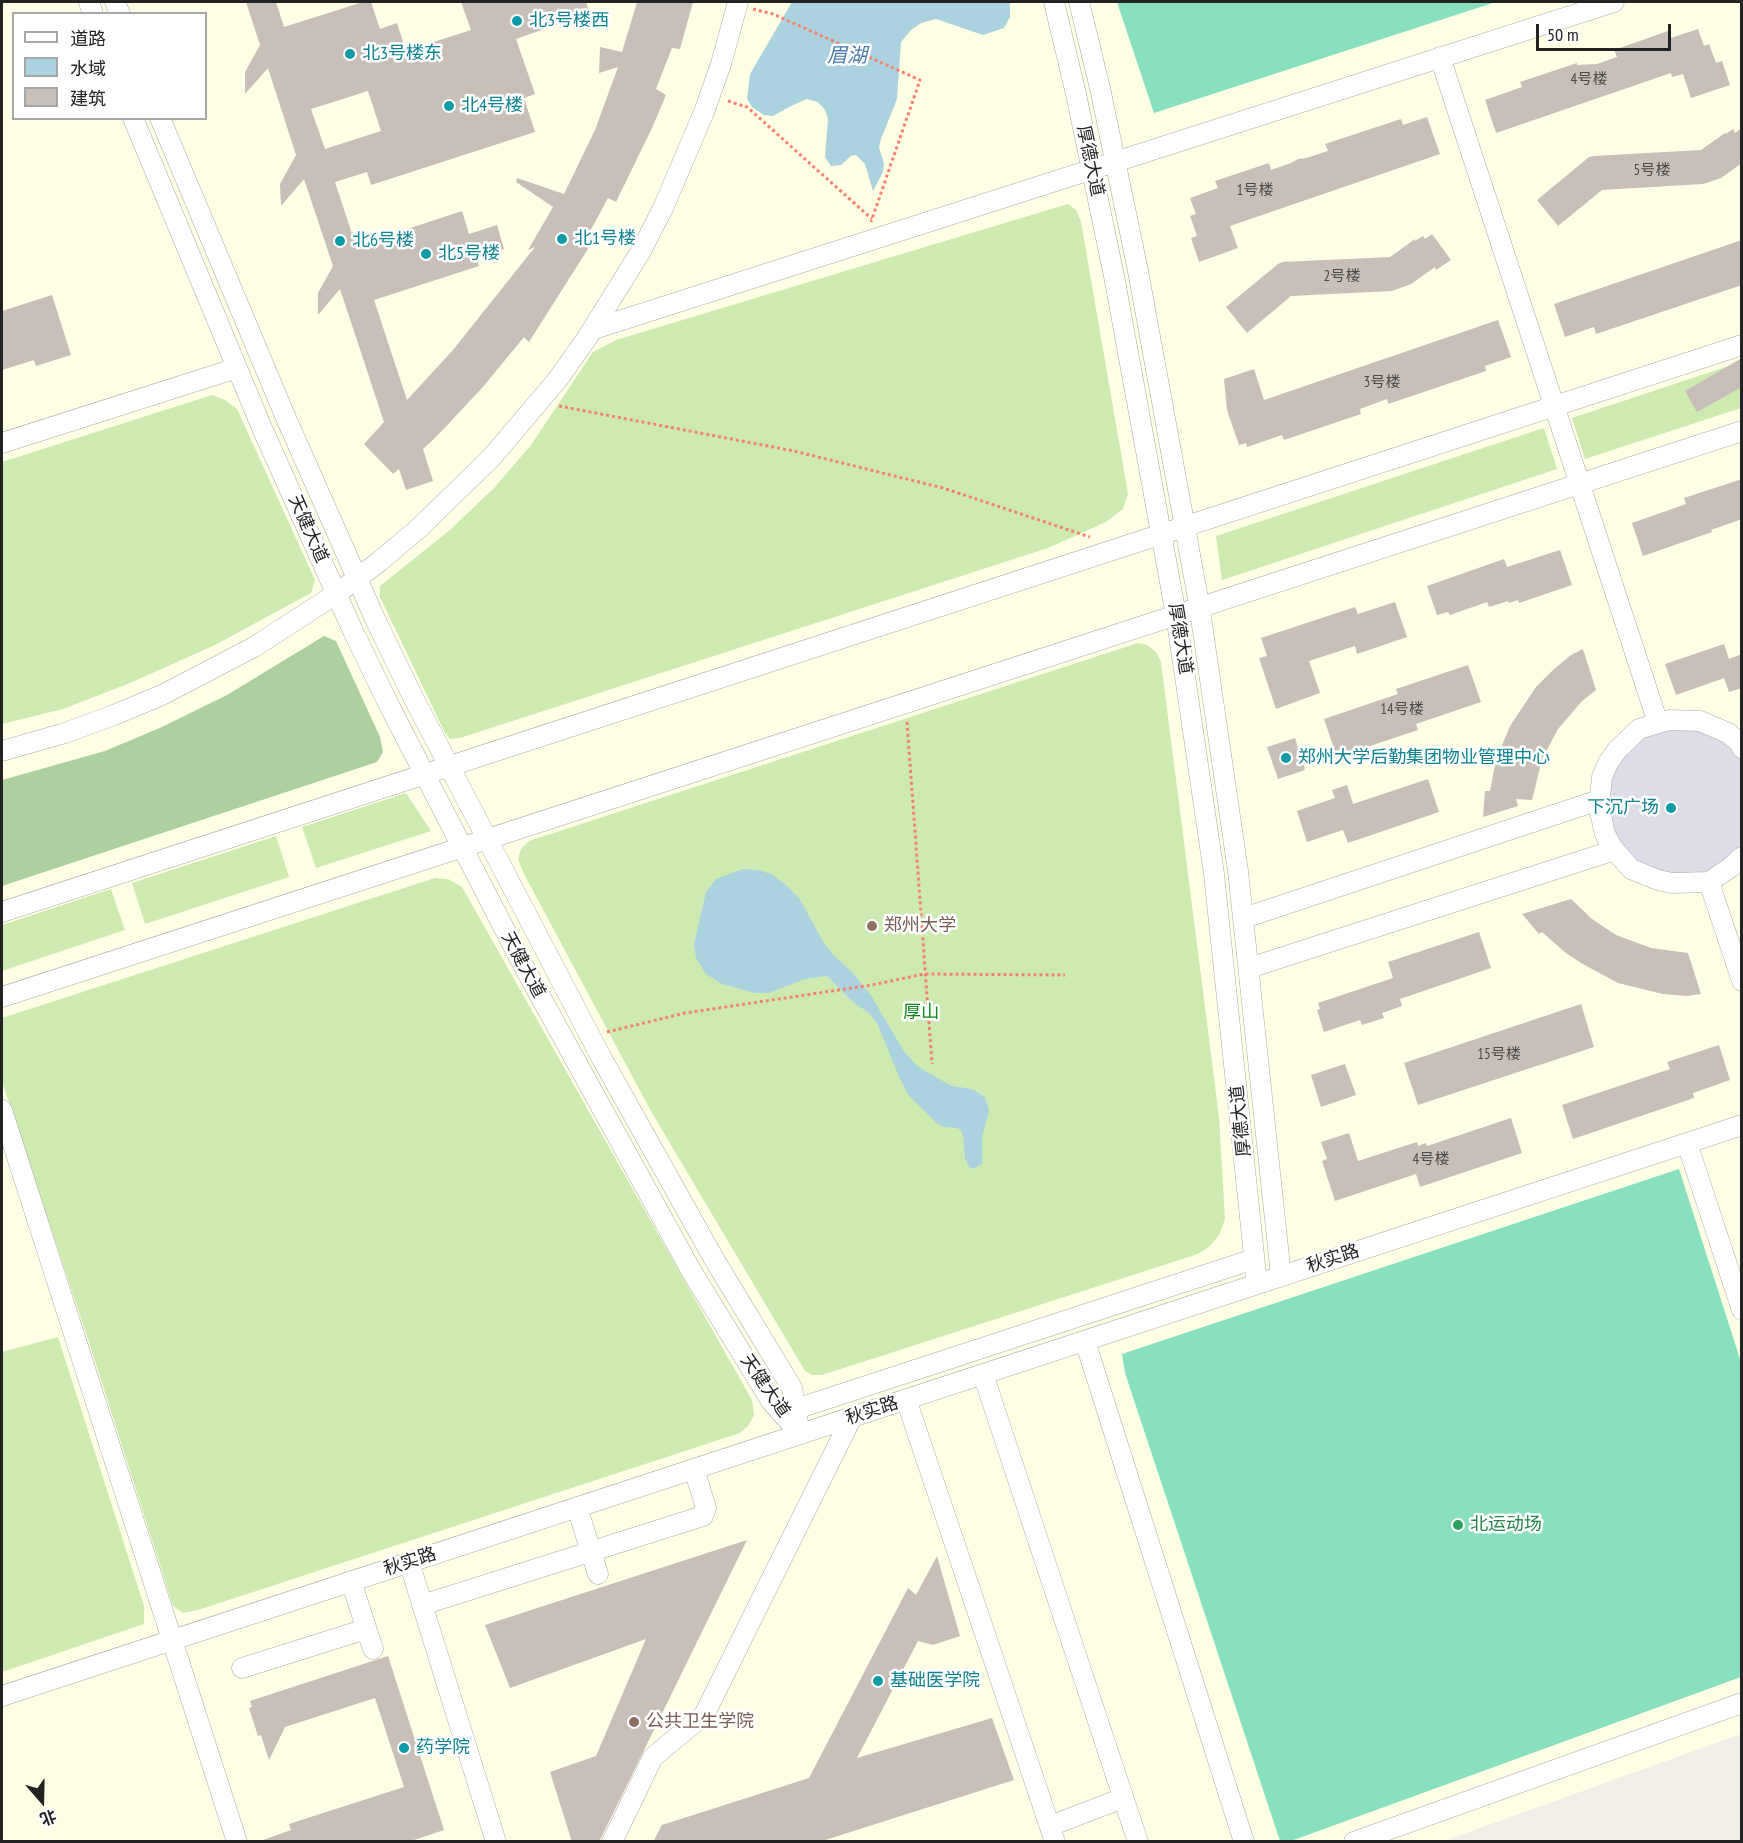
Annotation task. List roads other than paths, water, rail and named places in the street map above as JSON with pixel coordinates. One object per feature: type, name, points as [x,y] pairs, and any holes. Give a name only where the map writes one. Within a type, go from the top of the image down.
[{"type":"lane","points":[[2,751],[65,733],[162,694],[254,647],[357,578],[419,528],[456,494],[492,457],[539,402],[594,329],[641,251],[685,160],[710,95],[738,2]]},
{"type":"lane","name":"厚德大道","points":[[1054,2],[1114,276],[1176,615],[1214,874],[1257,1284]]},
{"type":"lane","name":"厚德大道","points":[[1079,2],[1138,271],[1200,607],[1244,918],[1281,1276]]},
{"type":"lane","points":[[594,329],[1614,2]]},
{"type":"lane","points":[[1440,57],[1658,723]]},
{"type":"lane","name":"天健大道","points":[[134,120],[237,368],[381,689],[579,1069],[692,1272],[771,1401],[800,1434]]},
{"type":"lane","name":"天健大道","points":[[161,120],[285,418],[413,697],[590,1036],[714,1259],[792,1388],[800,1434]]},
{"type":"lane","points":[[2,912],[1742,345]]},
{"type":"lane","points":[[2,443],[237,368]]},
{"type":"lane","points":[[2,997],[1742,431]]},
{"type":"lane","points":[[1740,742],[1714,726],[1700,721],[1684,719],[1639,729],[1617,750],[1602,777],[1599,800],[1605,834],[1615,850],[1631,869],[1658,880],[1672,883],[1709,882],[1742,857]]},
{"type":"lane","points":[[1244,918],[1599,800]]},
{"type":"lane","points":[[1249,968],[1615,850]]},
{"type":"lane","points":[[1709,882],[1742,981]]},
{"type":"lane","points":[[2,1110],[237,1842]]},
{"type":"lane","name":"秋实路","points":[[2,1696],[1742,1125]]},
{"type":"lane","points":[[1687,1143],[1741,1305]]},
{"type":"lane","points":[[796,1409],[1254,1259]]},
{"type":"lane","points":[[1085,1341],[1244,1842]]},
{"type":"lane","points":[[983,1374],[1138,1842]]},
{"type":"lane","points":[[906,1399],[1053,1834],[1123,1798]]},
{"type":"lane","points":[[612,1842],[653,1756],[704,1715],[852,1417]]},
{"type":"lane","points":[[422,1605],[703,1516],[706,1508],[693,1469]]},
{"type":"lane","points":[[577,1507],[598,1574]]},
{"type":"lane","points":[[409,1562],[496,1842]]},
{"type":"lane","points":[[351,1581],[373,1649]]},
{"type":"lane","points":[[242,1668],[366,1629]]},
{"type":"lane","points":[[1353,1842],[1742,1703]]},
{"type":"water","name":"眉湖","points":[[792,2],[1010,2],[1010,17],[1004,28],[983,35],[936,19],[921,23],[911,30],[901,42],[897,99],[881,139],[879,147],[884,164],[883,172],[873,191],[865,164],[856,155],[851,156],[841,165],[831,166],[825,157],[828,119],[825,110],[818,102],[807,99],[773,116],[764,115],[752,107],[747,99],[750,74]]},
{"type":"water","points":[[743,869],[771,874],[799,898],[824,943],[872,997],[903,1050],[918,1067],[952,1086],[972,1089],[985,1097],[989,1110],[982,1138],[982,1164],[973,1169],[969,1167],[965,1158],[961,1130],[938,1124],[909,1096],[877,1023],[868,1012],[854,1003],[827,976],[805,979],[769,993],[755,993],[722,984],[706,974],[696,958],[694,944],[706,892],[716,879]]},
{"type":"place","name":"北3号楼西","points":[[517,21]]},
{"type":"place","name":"北3号楼东","points":[[350,54]]},
{"type":"place","name":"北4号楼","points":[[449,106]]},
{"type":"place","name":"北1号楼","points":[[562,239]]},
{"type":"place","name":"北6号楼","points":[[340,241]]},
{"type":"place","name":"北5号楼","points":[[426,254]]},
{"type":"place","name":"郑州大学后勤集团物业管理中心","points":[[1286,758]]},
{"type":"place","name":"下沉广场","points":[[1671,808]]},
{"type":"place","name":"郑州大学","points":[[872,926]]},
{"type":"place","name":"北运动场","points":[[1458,1525]]},
{"type":"place","name":"基础医学院","points":[[878,1681]]},
{"type":"place","name":"公共卫生学院","points":[[634,1722]]},
{"type":"place","name":"药学院","points":[[404,1748]]},
{"type":"park label","name":"厚山","points":[[921,1013]]}]
